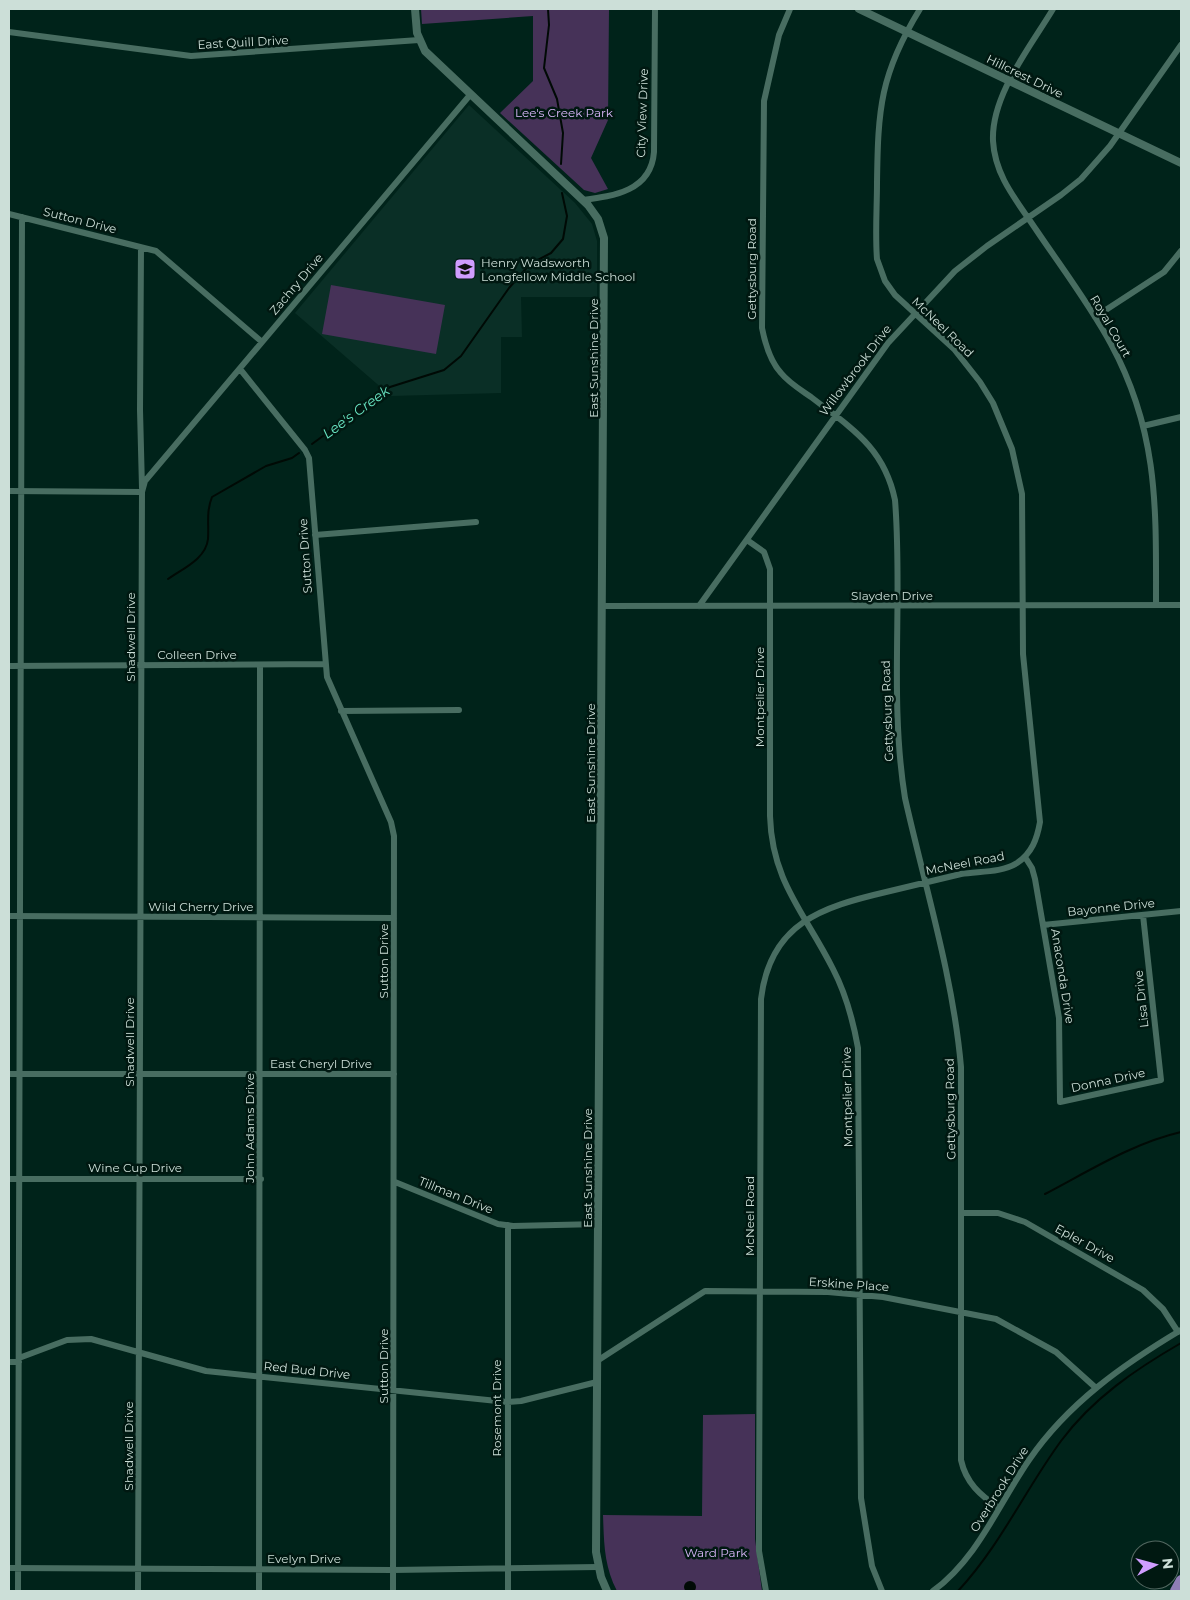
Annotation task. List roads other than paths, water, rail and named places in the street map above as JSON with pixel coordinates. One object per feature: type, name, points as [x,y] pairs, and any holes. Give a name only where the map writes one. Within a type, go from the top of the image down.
[{"type":"street","name":"East Sunshine Drive","points":[[414,9],[419,40],[425,51],[582,200],[598,219],[604,238],[596,1552],[598,1567],[607,1591]]},
{"type":"street","name":"City View Drive","points":[[582,200],[614,196],[631,189],[643,180],[650,169],[654,152],[655,9]]},
{"type":"street","name":"Gettysburg Road","points":[[790,9],[780,35],[764,101],[762,328],[769,352],[780,373],[858,433],[871,446],[886,471],[892,486],[896,513],[898,753],[905,798],[958,1025],[961,1067],[961,1460],[968,1480],[974,1489],[999,1508]]},
{"type":"street","name":"Hillcrest Drive","points":[[859,9],[1181,163]]},
{"type":"street","name":"McNeel Road","points":[[766,1591],[759,1551],[761,999],[765,976],[775,954],[788,935],[804,921],[824,909],[847,901],[963,874],[1005,868],[1025,857],[1038,834],[1040,816],[1024,666],[1022,494],[1016,463],[1004,426],[993,403],[973,372],[954,349],[895,295],[885,281],[879,267],[876,245],[879,116],[887,76],[906,31],[920,9]]},
{"type":"street","name":"Royal Court","points":[[1053,9],[1010,81],[995,117],[994,151],[1005,184],[1095,317],[1118,358],[1143,426],[1152,462],[1155,492],[1156,605]]},
{"type":"street","name":"East Quill Drive","points":[[9,32],[191,56],[419,40]]},
{"type":"street","name":"Willowbrook Drive","points":[[698,606],[872,363],[914,313],[955,271],[1081,179],[1119,133],[1181,45]]},
{"type":"street","name":"Zachry Drive","points":[[142,491],[145,481],[470,95]]},
{"type":"street","name":"Sutton Drive","points":[[9,214],[156,251],[262,342]]},
{"type":"street","points":[[18,1591],[22,217]]},
{"type":"street","name":"Shadwell Drive","points":[[138,1591],[142,491],[140,410],[141,248]]},
{"type":"street","points":[[1095,317],[1164,272],[1181,251]]},
{"type":"street","name":"Sutton Drive","points":[[240,369],[305,450],[309,458],[327,677],[393,828],[395,1182],[393,1591]]},
{"type":"street","points":[[1143,426],[1181,416]]},
{"type":"street","points":[[9,492],[142,491]]},
{"type":"street","points":[[315,535],[476,522]]},
{"type":"street","name":"Montpelier Drive","points":[[747,540],[764,552],[770,563],[770,829],[780,873],[804,921],[834,970],[848,1004],[858,1048],[861,1498],[872,1566],[882,1591]]},
{"type":"street","name":"Slayden Drive","points":[[603,606],[1181,605]]},
{"type":"street","name":"Colleen Drive","points":[[9,666],[325,664]]},
{"type":"street","name":"John Adams Drive","points":[[259,1591],[261,1179],[260,665]]},
{"type":"street","points":[[341,711],[459,710]]},
{"type":"street","name":"Anaconda Drive","points":[[1025,857],[1032,868],[1059,1018],[1060,1102]]},
{"type":"street","name":"Bayonne Drive","points":[[1043,925],[1181,911]]},
{"type":"street","name":"Lisa Drive","points":[[1143,915],[1161,1080]]},
{"type":"street","name":"Wild Cherry Drive","points":[[9,916],[394,918]]},
{"type":"street","name":"East Cheryl Drive","points":[[9,1074],[394,1074]]},
{"type":"street","name":"Donna Drive","points":[[1060,1102],[1161,1080]]},
{"type":"street","name":"Wine Cup Drive","points":[[9,1179],[261,1179]]},
{"type":"street","name":"Tillman Drive","points":[[395,1182],[488,1221],[508,1225],[598,1224]]},
{"type":"street","name":"Epler Drive","points":[[962,1212],[998,1213],[1025,1222],[1143,1290],[1163,1309],[1179,1331]]},
{"type":"street","name":"Rosemont Drive","points":[[508,1225],[508,1591]]},
{"type":"street","name":"Erskine Place","points":[[597,1361],[705,1291],[860,1295],[961,1311],[1004,1322],[1056,1352],[1096,1388]]},
{"type":"street","name":"Overbrook Drive","points":[[933,1591],[957,1571],[970,1555],[1030,1458],[1052,1431],[1096,1388],[1133,1359],[1179,1331]]},
{"type":"street","name":"Red Bud Drive","points":[[9,1362],[19,1360],[67,1340],[91,1339],[206,1371],[507,1402],[521,1401],[597,1382]]},
{"type":"street","name":"Evelyn Drive","points":[[9,1568],[393,1570],[598,1567]]},
{"type":"waterway","name":"Lee's Creek","points":[[548,9],[549,25],[544,68],[557,99],[563,133],[561,164]]},
{"type":"waterway","name":"Lee's Creek","points":[[312,444],[390,387],[444,370],[461,356],[509,288],[530,264],[551,253],[563,239],[567,216],[562,193]]},
{"type":"waterway","name":"Lee's Creek","points":[[168,579],[192,563],[203,552],[208,539],[208,513],[212,497],[266,466],[292,458],[299,453]]},
{"type":"waterway","points":[[1045,1194],[1128,1150],[1181,1132]]},
{"type":"waterway","points":[[958,1591],[1000,1537],[1048,1460],[1073,1426],[1116,1386],[1148,1363],[1181,1343]]},
{"type":"place","name":"Henry Wadsworth Longfellow Middle School","points":[[465,269]]},
{"type":"park label","name":"Lee's Creek Park","points":[[564,112]]},
{"type":"park label","name":"Ward Park","points":[[716,1552]]}]
